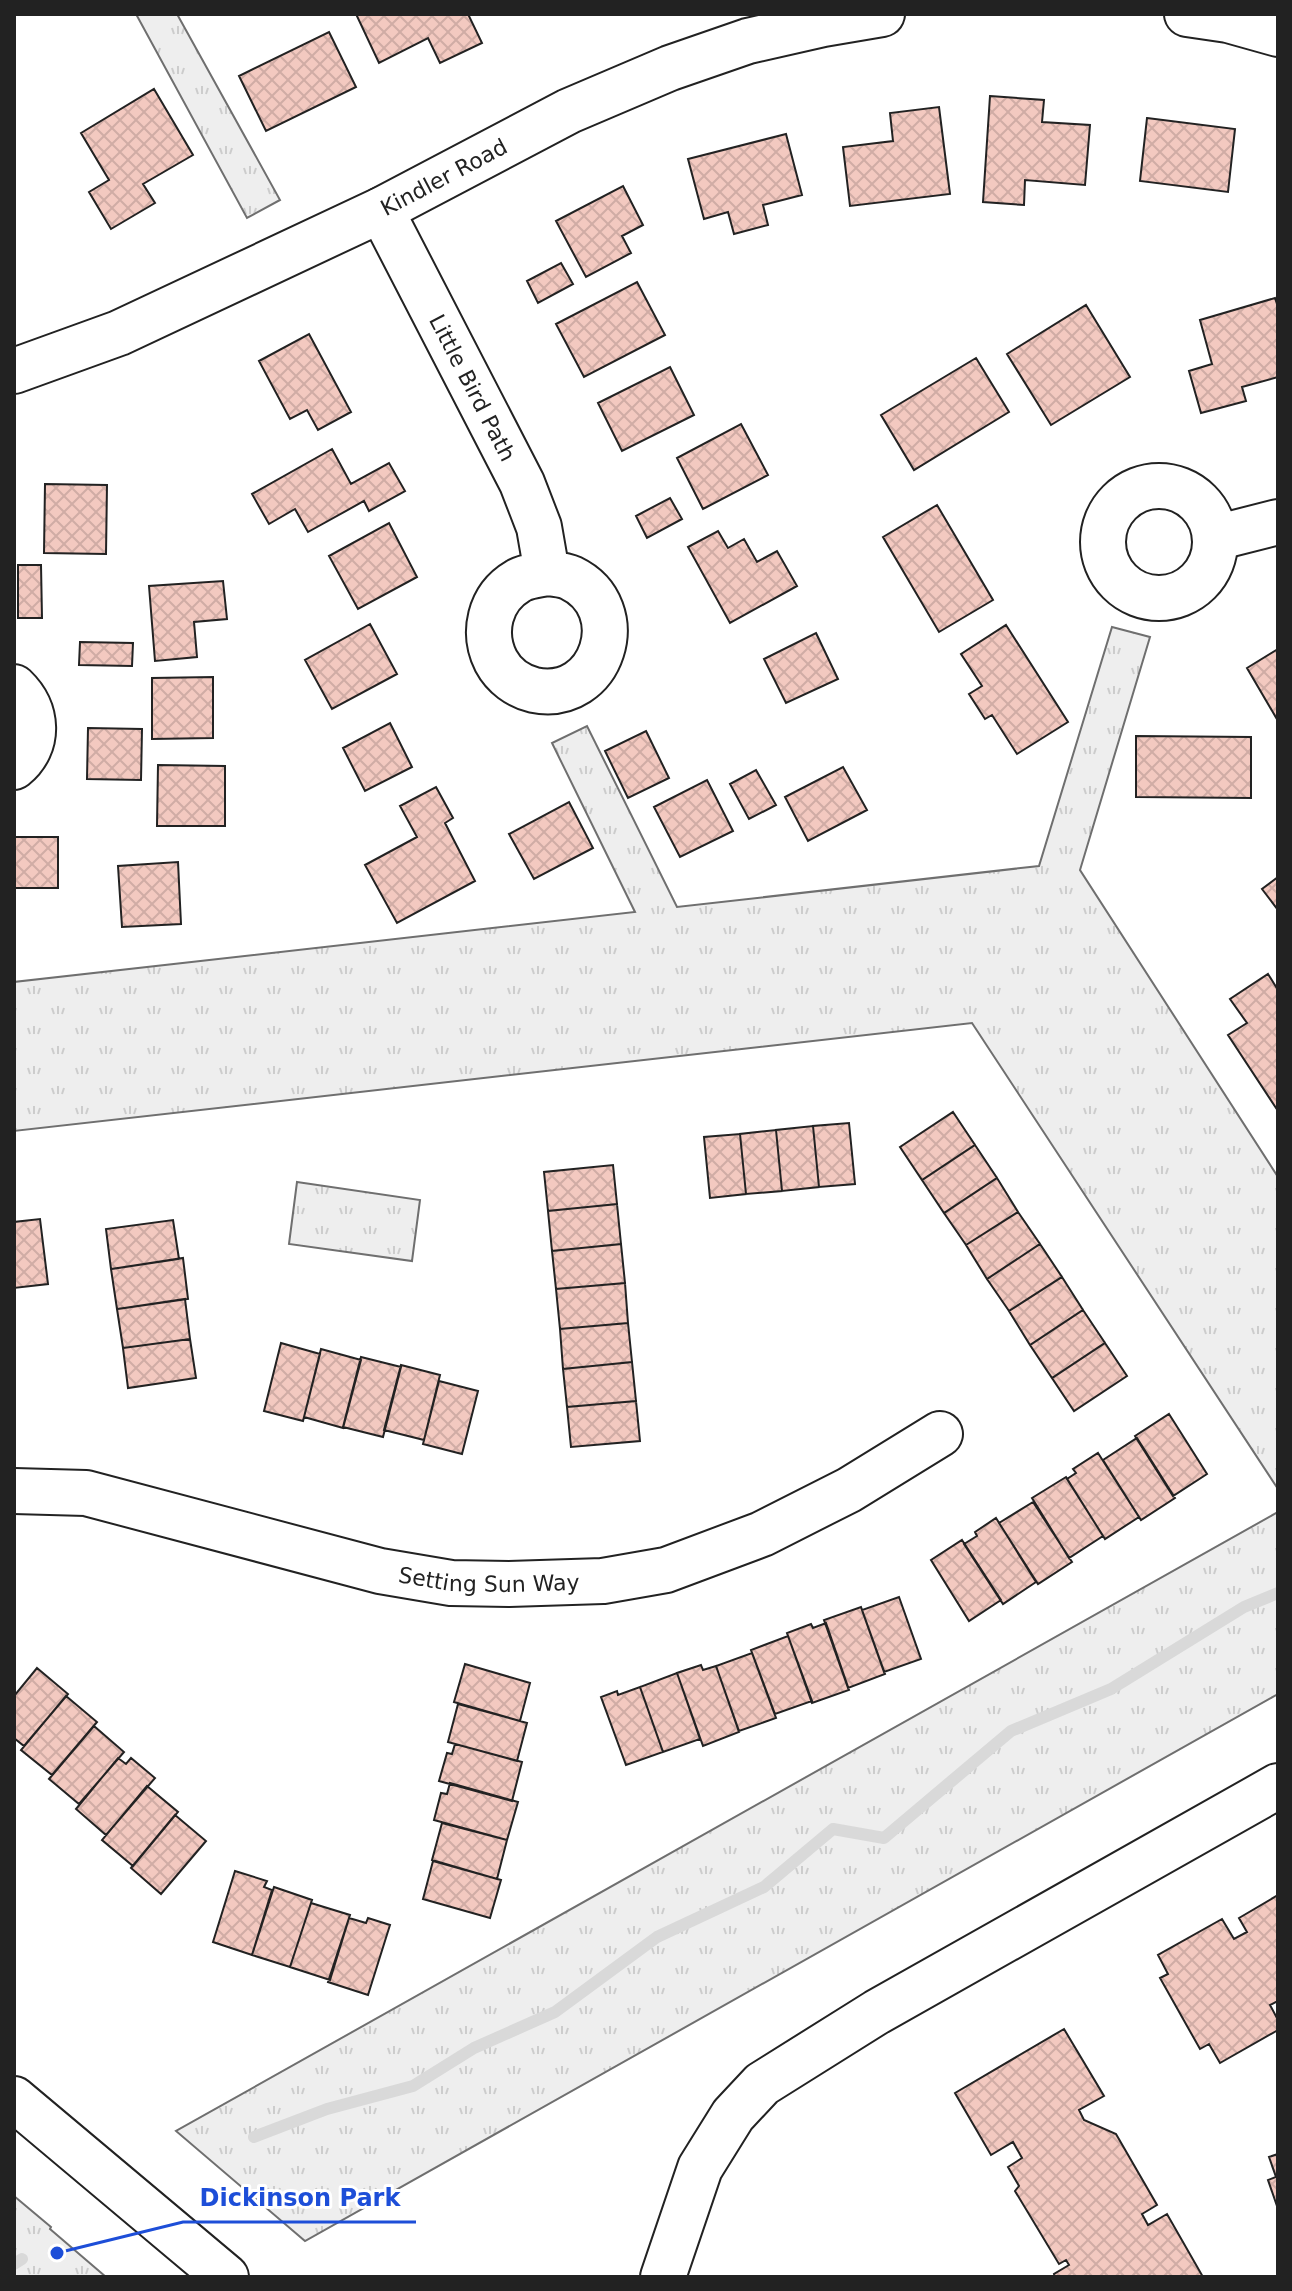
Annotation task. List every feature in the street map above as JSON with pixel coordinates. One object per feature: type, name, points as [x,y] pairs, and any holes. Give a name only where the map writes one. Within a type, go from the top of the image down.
[{"type":"street","name":"Kindler Road","points":[[14,371],[119,333],[381,210],[569,111],[670,68],[748,41],[882,14]]},
{"type":"street","points":[[1187,14],[1228,20],[1278,34]]},
{"type":"street","name":"Little Bird Path","points":[[381,210],[522,483],[539,527],[547,573]]},
{"type":"street","points":[[1215,538],[1278,522]]},
{"type":"street","points":[[14,687],[24,697],[33,715],[32,740],[26,758],[14,767]]},
{"type":"street","name":"Setting Sun Way","points":[[14,1491],[86,1493],[380,1571],[451,1583],[603,1581],[666,1570],[762,1534],[849,1490],[940,1434]]},
{"type":"street","points":[[663,2277],[700,2168],[733,2115],[762,2084],[877,2012],[1278,1786]]},
{"type":"street","points":[[14,2099],[226,2277]]},
{"type":"green space","points":[[136,14],[177,14],[280,200],[247,218]]},
{"type":"green space","points":[[1112,627],[1150,637],[1080,870],[1278,1177],[1278,1489],[972,1023],[14,1131],[14,982],[635,912],[552,743],[587,726],[677,907],[1039,866]]},
{"type":"green space","points":[[297,1182],[420,1200],[412,1261],[289,1244]]},
{"type":"green space","points":[[1278,1512],[1278,1694],[305,2241],[176,2131]]},
{"type":"green space","points":[[14,2196],[51,2227],[106,2277],[14,2277]]},
{"type":"building","points":[[356,14],[468,14],[482,43],[440,63],[428,38],[379,63]]},
{"type":"building","points":[[329,32],[356,87],[266,131],[239,76]]},
{"type":"building","points":[[154,89],[193,155],[143,184],[155,203],[111,229],[89,192],[109,180],[81,133]]},
{"type":"building","points":[[990,96],[1044,100],[1042,122],[1090,125],[1085,185],[1025,180],[1024,205],[983,202]]},
{"type":"building","points":[[939,107],[950,194],[850,206],[843,147],[893,141],[890,113]]},
{"type":"building","points":[[1147,118],[1235,129],[1228,192],[1140,181]]},
{"type":"building","points":[[786,134],[802,195],[763,205],[768,225],[734,234],[728,212],[704,219],[688,159]]},
{"type":"building","points":[[623,186],[643,225],[622,236],[631,253],[586,277],[556,221]]},
{"type":"building","points":[[561,263],[573,284],[538,303],[527,281]]},
{"type":"building","points":[[637,282],[665,335],[584,377],[556,324]]},
{"type":"building","points":[[1275,298],[1278,307],[1278,377],[1242,387],[1246,401],[1201,413],[1189,371],[1212,364],[1200,320]]},
{"type":"building","points":[[1086,305],[1130,377],[1051,425],[1007,354]]},
{"type":"building","points":[[309,334],[351,412],[318,430],[307,410],[290,419],[259,361]]},
{"type":"building","points":[[976,358],[1009,412],[914,470],[881,415]]},
{"type":"building","points":[[670,367],[694,415],[622,451],[598,403]]},
{"type":"building","points":[[741,424],[768,475],[703,509],[677,458]]},
{"type":"building","points":[[332,449],[351,484],[389,463],[405,491],[369,511],[364,501],[308,532],[295,509],[269,524],[252,494]]},
{"type":"building","points":[[45,484],[107,485],[106,554],[44,553]]},
{"type":"building","points":[[670,498],[682,519],[647,538],[636,516]]},
{"type":"building","points":[[937,505],[993,600],[939,632],[883,537]]},
{"type":"building","points":[[389,523],[417,577],[358,609],[329,556]]},
{"type":"building","points":[[718,531],[728,548],[744,539],[757,562],[777,551],[797,586],[730,623],[688,547]]},
{"type":"building","points":[[18,565],[41,565],[42,618],[18,618]]},
{"type":"building","points":[[223,581],[227,619],[194,622],[197,657],[155,661],[149,586]]},
{"type":"building","points":[[370,624],[397,674],[332,709],[305,660]]},
{"type":"building","points":[[1006,625],[1068,722],[1017,754],[992,715],[985,719],[969,694],[982,686],[961,654]]},
{"type":"building","points":[[816,633],[838,679],[786,703],[764,659]]},
{"type":"building","points":[[80,642],[133,643],[132,666],[79,665]]},
{"type":"building","points":[[1278,649],[1278,721],[1247,668]]},
{"type":"building","points":[[213,677],[213,738],[152,739],[152,678]]},
{"type":"building","points":[[390,723],[412,767],[365,791],[343,748]]},
{"type":"building","points":[[88,728],[142,729],[141,780],[87,779]]},
{"type":"building","points":[[646,731],[669,778],[628,798],[605,751]]},
{"type":"building","points":[[1136,736],[1251,737],[1251,798],[1136,797]]},
{"type":"building","points":[[158,765],[225,766],[225,826],[157,826]]},
{"type":"building","points":[[843,767],[867,810],[808,841],[785,797]]},
{"type":"building","points":[[756,770],[776,805],[749,819],[730,784]]},
{"type":"building","points":[[707,780],[733,831],[680,857],[654,807]]},
{"type":"building","points":[[436,787],[453,818],[445,823],[475,881],[397,923],[365,865],[417,837],[400,806]]},
{"type":"building","points":[[569,802],[593,848],[534,879],[509,834]]},
{"type":"building","points":[[14,837],[58,837],[58,888],[14,888]]},
{"type":"building","points":[[178,862],[181,924],[122,927],[118,866]]},
{"type":"building","points":[[1278,877],[1278,910],[1262,889]]},
{"type":"building","points":[[1268,974],[1278,990],[1278,1111],[1228,1035],[1247,1023],[1230,999]]},
{"type":"building","points":[[953,1112],[975,1145],[922,1180],[900,1147]]},
{"type":"building","points":[[849,1123],[855,1184],[819,1187],[813,1126]]},
{"type":"building","points":[[813,1126],[819,1187],[782,1191],[776,1130]]},
{"type":"building","points":[[776,1130],[782,1191],[746,1194],[740,1134]]},
{"type":"building","points":[[740,1134],[746,1194],[710,1198],[704,1137]]},
{"type":"building","points":[[975,1145],[997,1178],[944,1213],[922,1180]]},
{"type":"building","points":[[613,1165],[617,1204],[548,1211],[544,1172]]},
{"type":"building","points":[[997,1178],[1018,1212],[966,1245],[944,1213]]},
{"type":"building","points":[[617,1204],[621,1244],[552,1251],[548,1211]]},
{"type":"building","points":[[1018,1212],[1040,1244],[987,1279],[966,1245]]},
{"type":"building","points":[[40,1219],[48,1284],[14,1288],[14,1222]]},
{"type":"building","points":[[173,1220],[179,1259],[111,1269],[106,1229]]},
{"type":"building","points":[[621,1244],[625,1283],[556,1289],[552,1251]]},
{"type":"building","points":[[1040,1244],[1062,1277],[1009,1311],[987,1279]]},
{"type":"building","points":[[183,1258],[188,1299],[117,1309],[111,1269]]},
{"type":"building","points":[[1062,1277],[1083,1310],[1030,1345],[1009,1311]]},
{"type":"building","points":[[625,1283],[628,1323],[560,1329],[556,1289]]},
{"type":"building","points":[[185,1299],[190,1339],[123,1348],[117,1309]]},
{"type":"building","points":[[1083,1310],[1105,1343],[1052,1378],[1030,1345]]},
{"type":"building","points":[[628,1323],[632,1362],[563,1369],[560,1329]]},
{"type":"building","points":[[190,1339],[196,1378],[128,1388],[123,1348]]},
{"type":"building","points":[[281,1343],[320,1354],[303,1421],[264,1411]]},
{"type":"building","points":[[1105,1343],[1127,1376],[1074,1411],[1052,1378]]},
{"type":"building","points":[[321,1349],[361,1360],[343,1428],[304,1417]]},
{"type":"building","points":[[361,1357],[401,1367],[383,1437],[343,1427]]},
{"type":"building","points":[[632,1362],[636,1401],[567,1407],[563,1369]]},
{"type":"building","points":[[401,1365],[440,1375],[424,1440],[384,1430]]},
{"type":"building","points":[[439,1381],[478,1391],[462,1454],[423,1444]]},
{"type":"building","points":[[636,1401],[640,1441],[571,1447],[567,1407]]},
{"type":"building","points":[[1169,1414],[1207,1474],[1173,1496],[1135,1436]]},
{"type":"building","points":[[1137,1438],[1175,1498],[1141,1520],[1103,1460]]},
{"type":"building","points":[[1098,1453],[1139,1517],[1105,1539],[1067,1479],[1076,1473],[1073,1469]]},
{"type":"building","points":[[1066,1477],[1103,1536],[1069,1558],[1032,1498]]},
{"type":"building","points":[[1033,1502],[1072,1562],[1038,1584],[999,1523]]},
{"type":"building","points":[[996,1518],[1036,1582],[1003,1604],[964,1544]]},
{"type":"building","points":[[962,1540],[1001,1600],[969,1621],[931,1560]]},
{"type":"building","points":[[899,1597],[921,1659],[884,1672],[862,1610]]},
{"type":"building","points":[[861,1607],[885,1674],[848,1688],[824,1620]]},
{"type":"building","points":[[826,1623],[849,1690],[812,1703],[787,1633],[811,1624],[813,1628]]},
{"type":"building","points":[[788,1636],[812,1701],[775,1714],[751,1650]]},
{"type":"building","points":[[752,1653],[776,1718],[739,1731],[716,1666]]},
{"type":"building","points":[[465,1664],[530,1683],[520,1721],[454,1702]]},
{"type":"building","points":[[701,1665],[703,1670],[716,1666],[739,1732],[703,1746],[677,1673]]},
{"type":"building","points":[[37,1668],[68,1694],[24,1746],[14,1738],[14,1696]]},
{"type":"building","points":[[677,1673],[700,1739],[663,1752],[640,1687]]},
{"type":"building","points":[[640,1687],[663,1752],[626,1765],[601,1697]]},
{"type":"building","points":[[66,1696],[97,1722],[52,1775],[21,1750]]},
{"type":"building","points":[[458,1704],[527,1723],[517,1761],[448,1742]]},
{"type":"building","points":[[94,1726],[124,1752],[79,1804],[49,1779]]},
{"type":"building","points":[[455,1744],[522,1762],[512,1801],[439,1781],[447,1753],[452,1754]]},
{"type":"building","points":[[118,1758],[126,1764],[131,1758],[155,1778],[106,1835],[76,1809]]},
{"type":"building","points":[[450,1783],[518,1802],[507,1840],[434,1820],[441,1793],[447,1794]]},
{"type":"building","points":[[147,1786],[178,1812],[133,1866],[102,1840]]},
{"type":"building","points":[[175,1815],[206,1841],[161,1894],[131,1868]]},
{"type":"building","points":[[442,1823],[507,1840],[497,1879],[432,1860]]},
{"type":"building","points":[[433,1861],[501,1880],[490,1918],[423,1899]]},
{"type":"building","points":[[235,1871],[267,1881],[264,1887],[272,1890],[252,1955],[213,1942]]},
{"type":"building","points":[[274,1887],[312,1900],[290,1967],[252,1955]]},
{"type":"building","points":[[1278,1895],[1278,2001],[1270,2005],[1278,2020],[1278,2030],[1220,2063],[1209,2044],[1200,2049],[1160,1978],[1168,1974],[1158,1955],[1222,1919],[1234,1939],[1247,1932],[1239,1918]]},
{"type":"building","points":[[311,1903],[350,1915],[330,1980],[290,1967]]},
{"type":"building","points":[[349,1918],[366,1923],[368,1918],[390,1925],[368,1995],[328,1982]]},
{"type":"building","points":[[1064,2029],[1104,2096],[1079,2110],[1084,2120],[1116,2134],[1157,2205],[1142,2214],[1148,2225],[1167,2214],[1203,2277],[1055,2277],[1054,2274],[1069,2265],[1066,2260],[1059,2264],[1015,2191],[1019,2186],[1008,2167],[1022,2158],[1013,2142],[991,2155],[955,2093]]},
{"type":"building","points":[[1278,2154],[1278,2209],[1268,2180],[1276,2177],[1269,2157]]},
{"type":"waterway","points":[[254,2137],[327,2109],[413,2086],[474,2048],[555,2012],[657,1937],[764,1887],[833,1829],[884,1838],[1011,1731],[1111,1689],[1244,1607],[1278,1593]]},
{"type":"waterway","points":[[14,2264],[22,2259]]},
{"type":"place","name":"Dickinson Park","points":[[57,2253]]}]
